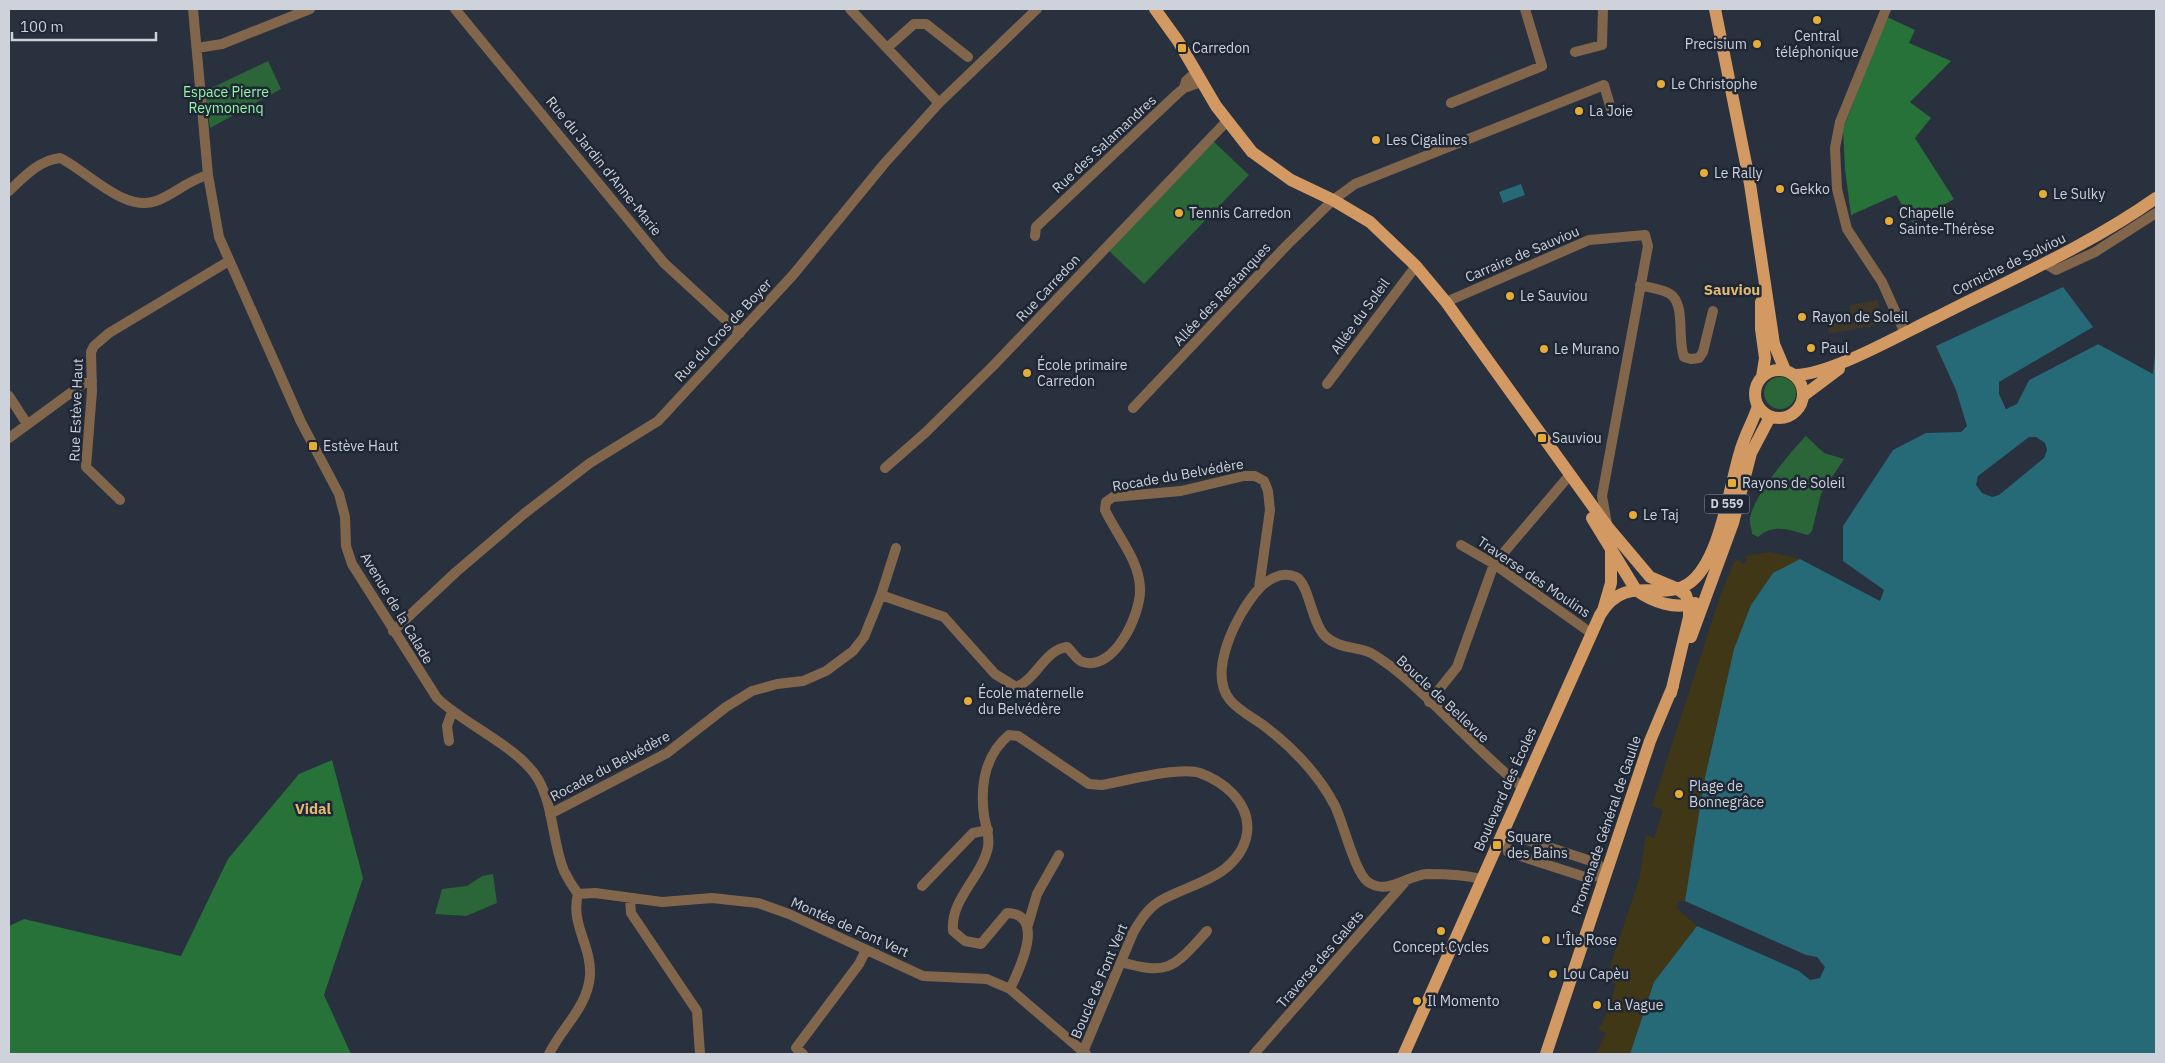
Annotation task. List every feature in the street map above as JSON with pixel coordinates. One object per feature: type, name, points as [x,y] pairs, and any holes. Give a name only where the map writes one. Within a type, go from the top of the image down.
[{"type":"main road","points":[[1155,9],[1178,41],[1226,122],[1252,152],[1291,180],[1333,200],[1370,222],[1416,266],[1446,302],[1607,526],[1650,577],[1676,588],[1686,595],[1689,605]]},
{"type":"main road","points":[[1165,9],[1178,41]]},
{"type":"main road","points":[[1715,9],[1730,77]]},
{"type":"main road","points":[[1721,9],[1730,77],[1774,344],[1777,356],[1789,373],[1801,384],[1803,396],[1800,407],[1790,416],[1783,418],[1770,417],[1758,406],[1755,387],[1762,377],[1770,371],[1789,373]]},
{"type":"main road","name":"Corniche de Solviou","points":[[1789,373],[1810,374],[1905,332],[2098,236],[2156,198]]},
{"type":"main road","points":[[1757,235],[1761,329],[1765,358],[1762,377]]},
{"type":"main road","name":"Corniche de Solviou","points":[[1803,396],[1827,377],[1871,348]]},
{"type":"main road","name":"D 559","points":[[1676,588],[1690,582],[1709,558],[1722,521],[1740,450],[1758,406]]},
{"type":"main road","name":"D 559","points":[[1705,600],[1733,523],[1751,453],[1770,417]]},
{"type":"main road","points":[[1558,460],[1636,590],[1646,597],[1660,602],[1682,606],[1705,600]]},
{"type":"main road","points":[[1604,607],[1612,573],[1611,551]]},
{"type":"main road","name":"Boulevard des Écoles","points":[[1404,1054],[1482,879],[1503,842],[1521,786],[1604,607],[1622,594],[1636,590],[1676,588]]},
{"type":"main road","name":"Promenade Général de Gaulle","points":[[1546,1054],[1650,741],[1705,600]]},
{"type":"main road","name":"Promenade Général de Gaulle","points":[[1670,693],[1689,617],[1689,605]]},
{"type":"street","name":"Avenue de la Calade","points":[[194,9],[208,175],[219,237],[301,422],[339,494],[345,517],[346,546],[352,564],[437,698],[452,712],[522,760],[538,779],[550,814],[564,870],[578,894]]},
{"type":"street","points":[[197,48],[222,44],[310,9]]},
{"type":"street","name":"Rue du Jardin d'Anne-Marie","points":[[455,9],[664,263],[740,333]]},
{"type":"street","points":[[850,9],[939,103]]},
{"type":"street","name":"Rue du Cros de Boyer","points":[[393,631],[456,572],[525,513],[590,463],[658,421],[793,275],[884,164],[939,103],[1037,9]]},
{"type":"street","points":[[1451,103],[1542,66],[1525,9]]},
{"type":"street","points":[[1575,52],[1602,45],[1603,9]]},
{"type":"street","points":[[1886,9],[1840,122],[1835,148],[1837,189],[1847,230],[1882,282],[1905,332]]},
{"type":"street","points":[[887,48],[914,24],[926,24],[968,57]]},
{"type":"street","name":"Rue des Salamandres","points":[[1035,236],[1036,227],[1184,88],[1186,81],[1198,77]]},
{"type":"street","name":"Allée des Restanques","points":[[1133,408],[1333,200],[1354,184],[1604,85],[1611,109]]},
{"type":"street","name":"Rue Carredon","points":[[885,468],[925,433],[994,365],[1226,122]]},
{"type":"street","points":[[9,191],[51,159],[60,158],[108,191],[136,201],[155,202],[194,178],[208,175]]},
{"type":"street","points":[[2044,263],[2056,270],[2111,243],[2156,213]]},
{"type":"street","name":"Carraire de Sauviou","points":[[1446,302],[1589,240],[1645,235],[1648,246],[1602,496],[1607,526]]},
{"type":"street","name":"Rue Estève Haut","points":[[120,500],[86,467],[92,381],[91,352],[100,340],[229,261]]},
{"type":"street","name":"Allée du Soleil","points":[[1327,384],[1416,266]]},
{"type":"street","points":[[1640,285],[1669,292],[1676,299],[1679,310],[1680,349],[1684,357],[1692,360],[1698,358],[1703,352],[1713,311]]},
{"type":"street","points":[[9,438],[84,383],[92,381]]},
{"type":"street","points":[[9,396],[27,424]]},
{"type":"street","name":"Rocade du Belvédère","points":[[550,814],[667,753],[726,707],[752,691],[777,684],[803,681],[826,671],[853,651],[864,637],[881,595],[944,617],[995,674],[1016,687],[1026,683],[1058,648],[1067,647],[1081,662],[1092,664],[1106,657],[1120,646],[1131,627],[1138,608],[1140,589],[1138,575],[1105,510],[1106,502],[1113,497],[1180,491],[1244,476],[1255,476],[1264,481],[1268,491],[1270,510],[1259,588]]},
{"type":"street","points":[[1429,702],[1457,667],[1494,564],[1568,476]]},
{"type":"street","points":[[1586,498],[1602,496]]},
{"type":"street","name":"Traverse des Moulins","points":[[1461,545],[1494,564],[1591,633]]},
{"type":"street","points":[[881,595],[896,548]]},
{"type":"street","name":"Boucle de Bellevue","points":[[1482,879],[1425,874],[1387,887],[1375,886],[1366,881],[1359,871],[1334,806],[1317,775],[1292,751],[1238,708],[1226,693],[1223,685],[1223,660],[1238,617],[1259,588],[1272,578],[1281,575],[1297,578],[1302,584],[1313,619],[1324,636],[1341,647],[1371,653],[1392,668],[1484,755],[1521,786]]},
{"type":"street","points":[[449,741],[447,726],[452,712]]},
{"type":"street","name":"Boucle de Font Vert","points":[[1026,929],[1024,919],[1017,913],[1007,913],[980,944],[966,941],[953,931],[952,920],[957,906],[985,858],[988,845],[988,830],[984,816],[985,772],[994,752],[1009,735],[1018,736],[1089,784],[1102,785],[1182,771],[1198,772],[1218,781],[1241,804],[1249,822],[1245,843],[1235,858],[1222,871],[1158,902],[1144,915],[1133,933],[1120,962],[1084,1053]]},
{"type":"street","points":[[922,886],[973,833],[988,830]]},
{"type":"street","points":[[1518,837],[1597,863],[1605,874],[1588,878],[1508,852],[1503,842],[1518,837]]},
{"type":"street","points":[[1010,990],[1024,961],[1029,938],[1026,929],[1037,894],[1059,855]]},
{"type":"street","name":"Traverse des Galets","points":[[1254,1054],[1406,881]]},
{"type":"street","name":"Montée de Font Vert","points":[[578,894],[595,893],[630,899],[675,902],[729,899],[758,903],[789,914],[923,976],[986,979],[1010,990],[1084,1053]]},
{"type":"street","points":[[549,1054],[577,1014],[586,995],[590,976],[588,954],[574,912],[578,894]]},
{"type":"street","points":[[630,899],[631,914],[697,1010],[700,1054]]},
{"type":"street","points":[[1120,962],[1155,970],[1169,966],[1180,961],[1207,931]]},
{"type":"street","points":[[803,1054],[796,1048],[859,964],[866,950]]},
{"type":"shaded area","points":[[1878,300],[1882,324],[1829,334],[1827,319],[1850,316],[1850,305]]},
{"type":"green space","points":[[1887,17],[1915,30],[1909,43],[1951,61],[1910,102],[1931,118],[1915,138],[1954,199],[1913,223],[1896,195],[1851,215],[1845,169],[1843,129]]},
{"type":"green space","name":"Espace Pierre Reymonenq","points":[[268,61],[281,89],[210,128],[205,91]]},
{"type":"green space","name":"Tennis Carredon","points":[[1213,141],[1249,175],[1144,284],[1109,251]]},
{"type":"green space","points":[[1780,377],[1791,382],[1796,393],[1791,404],[1780,409],[1769,404],[1764,393],[1769,382]]},
{"type":"green space","points":[[1806,436],[1824,453],[1844,459],[1821,494],[1812,531],[1808,535],[1776,529],[1770,530],[1758,537],[1752,534],[1750,518],[1758,498],[1782,463]]},
{"type":"green space","points":[[332,760],[363,878],[324,995],[351,1054],[9,1054],[9,926],[24,919],[181,956],[228,859],[299,774]]},
{"type":"green space","points":[[493,874],[497,903],[466,916],[435,914],[442,889],[467,886],[482,876]]},
{"type":"sand","name":"Plage de Bonnegrâce","points":[[1770,552],[1800,559],[1773,573],[1751,605],[1720,709],[1704,782],[1685,901],[1679,901],[1676,907],[1697,926],[1654,982],[1630,1054],[1596,1054],[1606,1033],[1598,1030],[1605,1017],[1616,984],[1606,979],[1639,880],[1646,835],[1654,838],[1663,810],[1652,806],[1720,596],[1734,562],[1739,559],[1742,564],[1747,562],[1745,556]]},
{"type":"water","points":[[1521,184],[1525,195],[1503,203],[1499,192]]},
{"type":"water","points":[[2063,287],[2093,327],[1999,382],[1999,394],[2006,409],[2017,403],[2029,380],[2098,344],[2153,374],[2156,345],[2156,1054],[1630,1054],[1654,982],[1697,926],[1799,971],[1810,980],[1820,978],[1825,967],[1817,957],[1806,955],[1685,901],[1704,782],[1734,649],[1751,605],[1773,573],[1800,559],[1880,601],[1884,590],[1843,561],[1843,526],[1893,450],[1926,433],[1961,432],[1967,426],[1956,390],[1936,346]]},
{"type":"pier","points":[[2097,342],[2108,346],[2108,349],[2098,344],[2029,380],[2017,404],[2006,409],[1999,390],[2002,389],[2007,405],[2015,402],[2027,378]]},
{"type":"pier","points":[[2029,437],[2036,437],[2045,443],[2047,450],[2044,458],[1999,495],[1992,497],[1982,493],[1976,485],[1978,476]]},
{"type":"place","name":"Central téléphonique","points":[[1817,20]]},
{"type":"place","name":"Precisium","points":[[1757,44]]},
{"type":"place","name":"Carredon","points":[[1182,48]]},
{"type":"place","name":"Le Christophe","points":[[1661,84]]},
{"type":"place","name":"La Joie","points":[[1579,111]]},
{"type":"place","name":"Les Cigalines","points":[[1376,140]]},
{"type":"place","name":"Le Rally","points":[[1704,173]]},
{"type":"place","name":"Gekko","points":[[1780,189]]},
{"type":"place","name":"Le Sulky","points":[[2043,194]]},
{"type":"place","name":"Tennis Carredon","points":[[1179,213]]},
{"type":"place","name":"Chapelle Sainte-Thérèse","points":[[1889,221]]},
{"type":"place","name":"Le Sauviou","points":[[1510,296]]},
{"type":"place","name":"Rayon de Soleil","points":[[1802,317]]},
{"type":"place","name":"Paul","points":[[1811,348]]},
{"type":"place","name":"Le Murano","points":[[1544,349]]},
{"type":"place","name":"École primaire Carredon","points":[[1027,373]]},
{"type":"place","name":"Sauviou","points":[[1542,438]]},
{"type":"place","name":"Estève Haut","points":[[313,446]]},
{"type":"place","name":"Rayons de Soleil","points":[[1732,483]]},
{"type":"place","name":"Le Taj","points":[[1633,515]]},
{"type":"place","name":"École maternelle du Belvédère","points":[[968,701]]},
{"type":"place","name":"Plage de Bonnegrâce","points":[[1679,794]]},
{"type":"place","name":"Square des Bains","points":[[1497,845]]},
{"type":"place","name":"Concept Cycles","points":[[1441,931]]},
{"type":"place","name":"L'Île Rose","points":[[1546,940]]},
{"type":"place","name":"Lou Capèu","points":[[1553,974]]},
{"type":"place","name":"Il Momento","points":[[1417,1001]]},
{"type":"place","name":"La Vague","points":[[1597,1005]]},
{"type":"district","name":"Sauviou","points":[[1732,290]]},
{"type":"district","name":"Vidal","points":[[313,809]]}]
